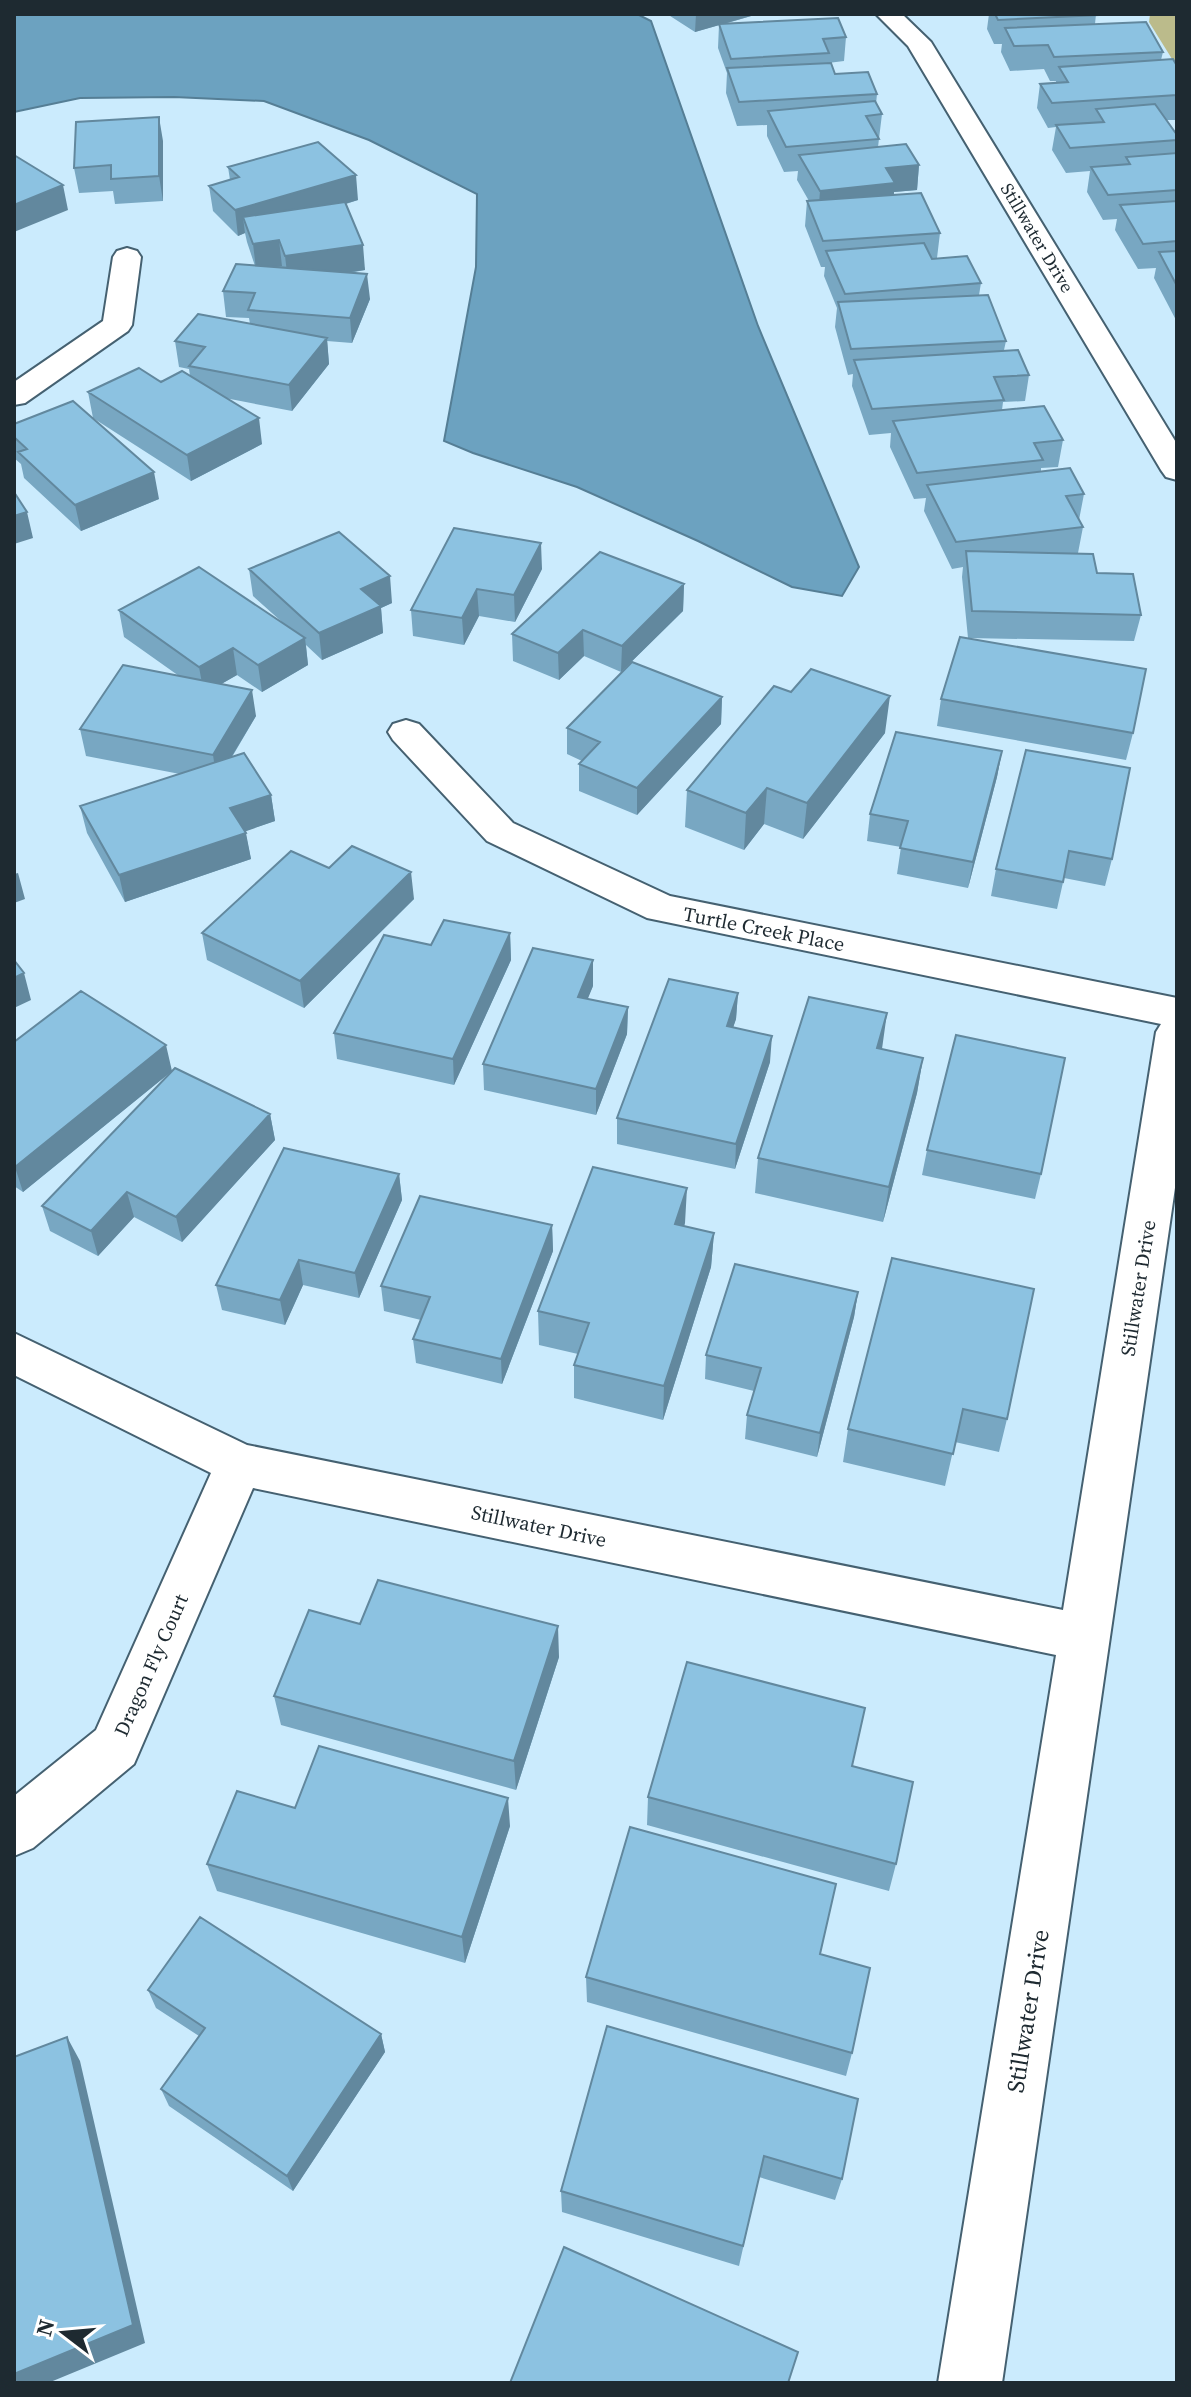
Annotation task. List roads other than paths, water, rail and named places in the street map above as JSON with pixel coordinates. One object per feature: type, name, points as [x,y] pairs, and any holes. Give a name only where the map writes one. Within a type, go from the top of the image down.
[{"type":"street","name":"Stillwater Drive","points":[[888,14],[918,42],[1177,470]]},
{"type":"street","points":[[14,396],[117,325],[127,257]]},
{"type":"street","name":"Turtle Creek Place","points":[[406,732],[500,832],[661,908],[1177,1013]]},
{"type":"street","name":"Stillwater Drive","points":[[970,2383],[1177,1032]]},
{"type":"street","name":"Stillwater Drive","points":[[14,1352],[239,1464],[1086,1638]]},
{"type":"street","name":"Dragon Fly Court","points":[[14,1830],[115,1747],[239,1464]]},
{"type":"water","points":[[14,14],[637,14],[651,21],[758,326],[859,567],[842,596],[792,587],[577,487],[444,441],[476,267],[477,194],[369,140],[264,101],[174,97],[80,98],[14,112]]}]
